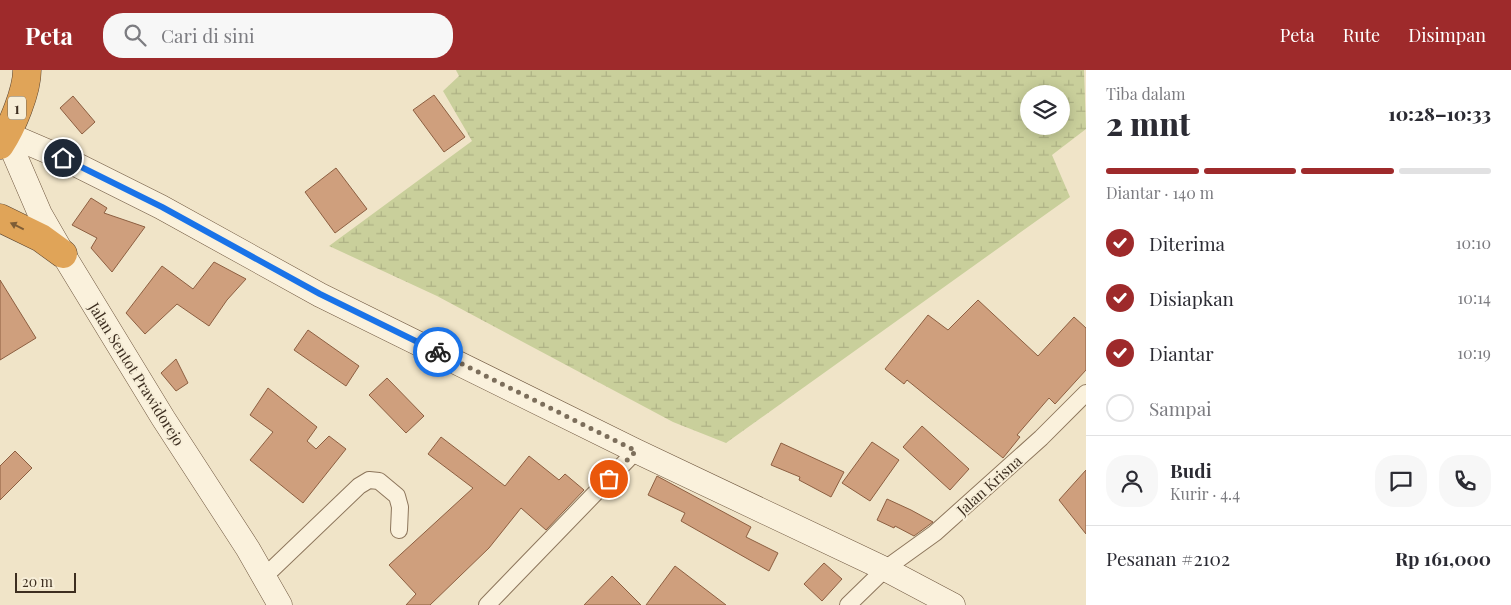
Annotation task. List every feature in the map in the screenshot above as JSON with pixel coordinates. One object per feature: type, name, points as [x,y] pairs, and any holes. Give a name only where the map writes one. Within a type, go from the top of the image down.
[{"type":"highway","name":"1","points":[[2,137],[27,80],[27,70]]},
{"type":"highway","points":[[0,218],[41,238],[63,254]]},
{"type":"main road","name":"Jalan Sentot Prawidorejo","points":[[2,137],[40,214],[63,254],[280,605]]},
{"type":"main road","points":[[2,137],[63,158],[162,207],[320,294],[636,451],[885,569],[953,605]]},
{"type":"street","name":"Jalan Krisna","points":[[848,605],[885,569],[936,533],[1041,438],[1086,392]]},
{"type":"street","points":[[487,605],[636,451]]},
{"type":"street","points":[[264,577],[359,486],[369,480],[379,481],[397,496],[400,507],[399,530]]},
{"type":"green space","points":[[456,70],[1084,70],[1086,129],[1052,155],[1070,197],[726,443],[673,422],[437,296],[329,246],[472,141],[443,91],[459,76]]},
{"type":"building","points":[[434,95],[465,137],[444,152],[413,110]]},
{"type":"building","points":[[73,96],[95,122],[82,134],[60,108]]},
{"type":"building","points":[[336,168],[367,209],[335,233],[305,192]]},
{"type":"building","points":[[91,198],[107,208],[104,213],[145,227],[112,272],[91,248],[97,238],[72,225]]},
{"type":"building","points":[[214,262],[246,279],[227,300],[209,326],[177,304],[145,334],[126,313],[162,266],[193,289]]},
{"type":"building","points":[[0,280],[36,338],[0,360]]},
{"type":"building","points":[[978,300],[1038,356],[1074,317],[1086,328],[1086,370],[1055,404],[1049,398],[1017,435],[1020,437],[1003,458],[907,380],[904,384],[885,369],[928,315],[948,330]]},
{"type":"building","points":[[308,330],[359,366],[346,386],[294,350]]},
{"type":"building","points":[[176,359],[188,383],[176,391],[161,373]]},
{"type":"building","points":[[387,378],[424,416],[406,433],[369,395]]},
{"type":"building","points":[[268,388],[317,427],[307,441],[316,449],[329,436],[346,449],[303,503],[250,460],[273,432],[250,415]]},
{"type":"building","points":[[922,426],[969,469],[950,490],[903,447]]},
{"type":"building","points":[[441,437],[505,486],[529,456],[559,480],[565,474],[584,490],[546,530],[521,508],[489,548],[430,605],[406,605],[416,594],[389,565],[473,488],[428,454]]},
{"type":"building","points":[[872,442],[899,460],[870,501],[842,483]]},
{"type":"building","points":[[781,443],[844,472],[831,497],[799,480],[800,477],[771,465]]},
{"type":"building","points":[[15,451],[32,468],[0,500],[0,466]]},
{"type":"building","points":[[1086,470],[1086,534],[1059,500]]},
{"type":"building","points":[[657,476],[751,527],[746,537],[778,553],[769,571],[681,521],[685,513],[648,495]]},
{"type":"building","points":[[887,499],[933,522],[914,536],[895,526],[894,528],[877,520]]},
{"type":"building","points":[[824,563],[842,579],[822,601],[804,584]]},
{"type":"building","points":[[675,566],[726,605],[646,605]]},
{"type":"building","points":[[612,576],[641,605],[584,605]]},
{"type":"way so far","points":[[438,352],[636,451],[609,479]]},
{"type":"route","points":[[63,158],[162,207],[320,294],[438,352]]}]
